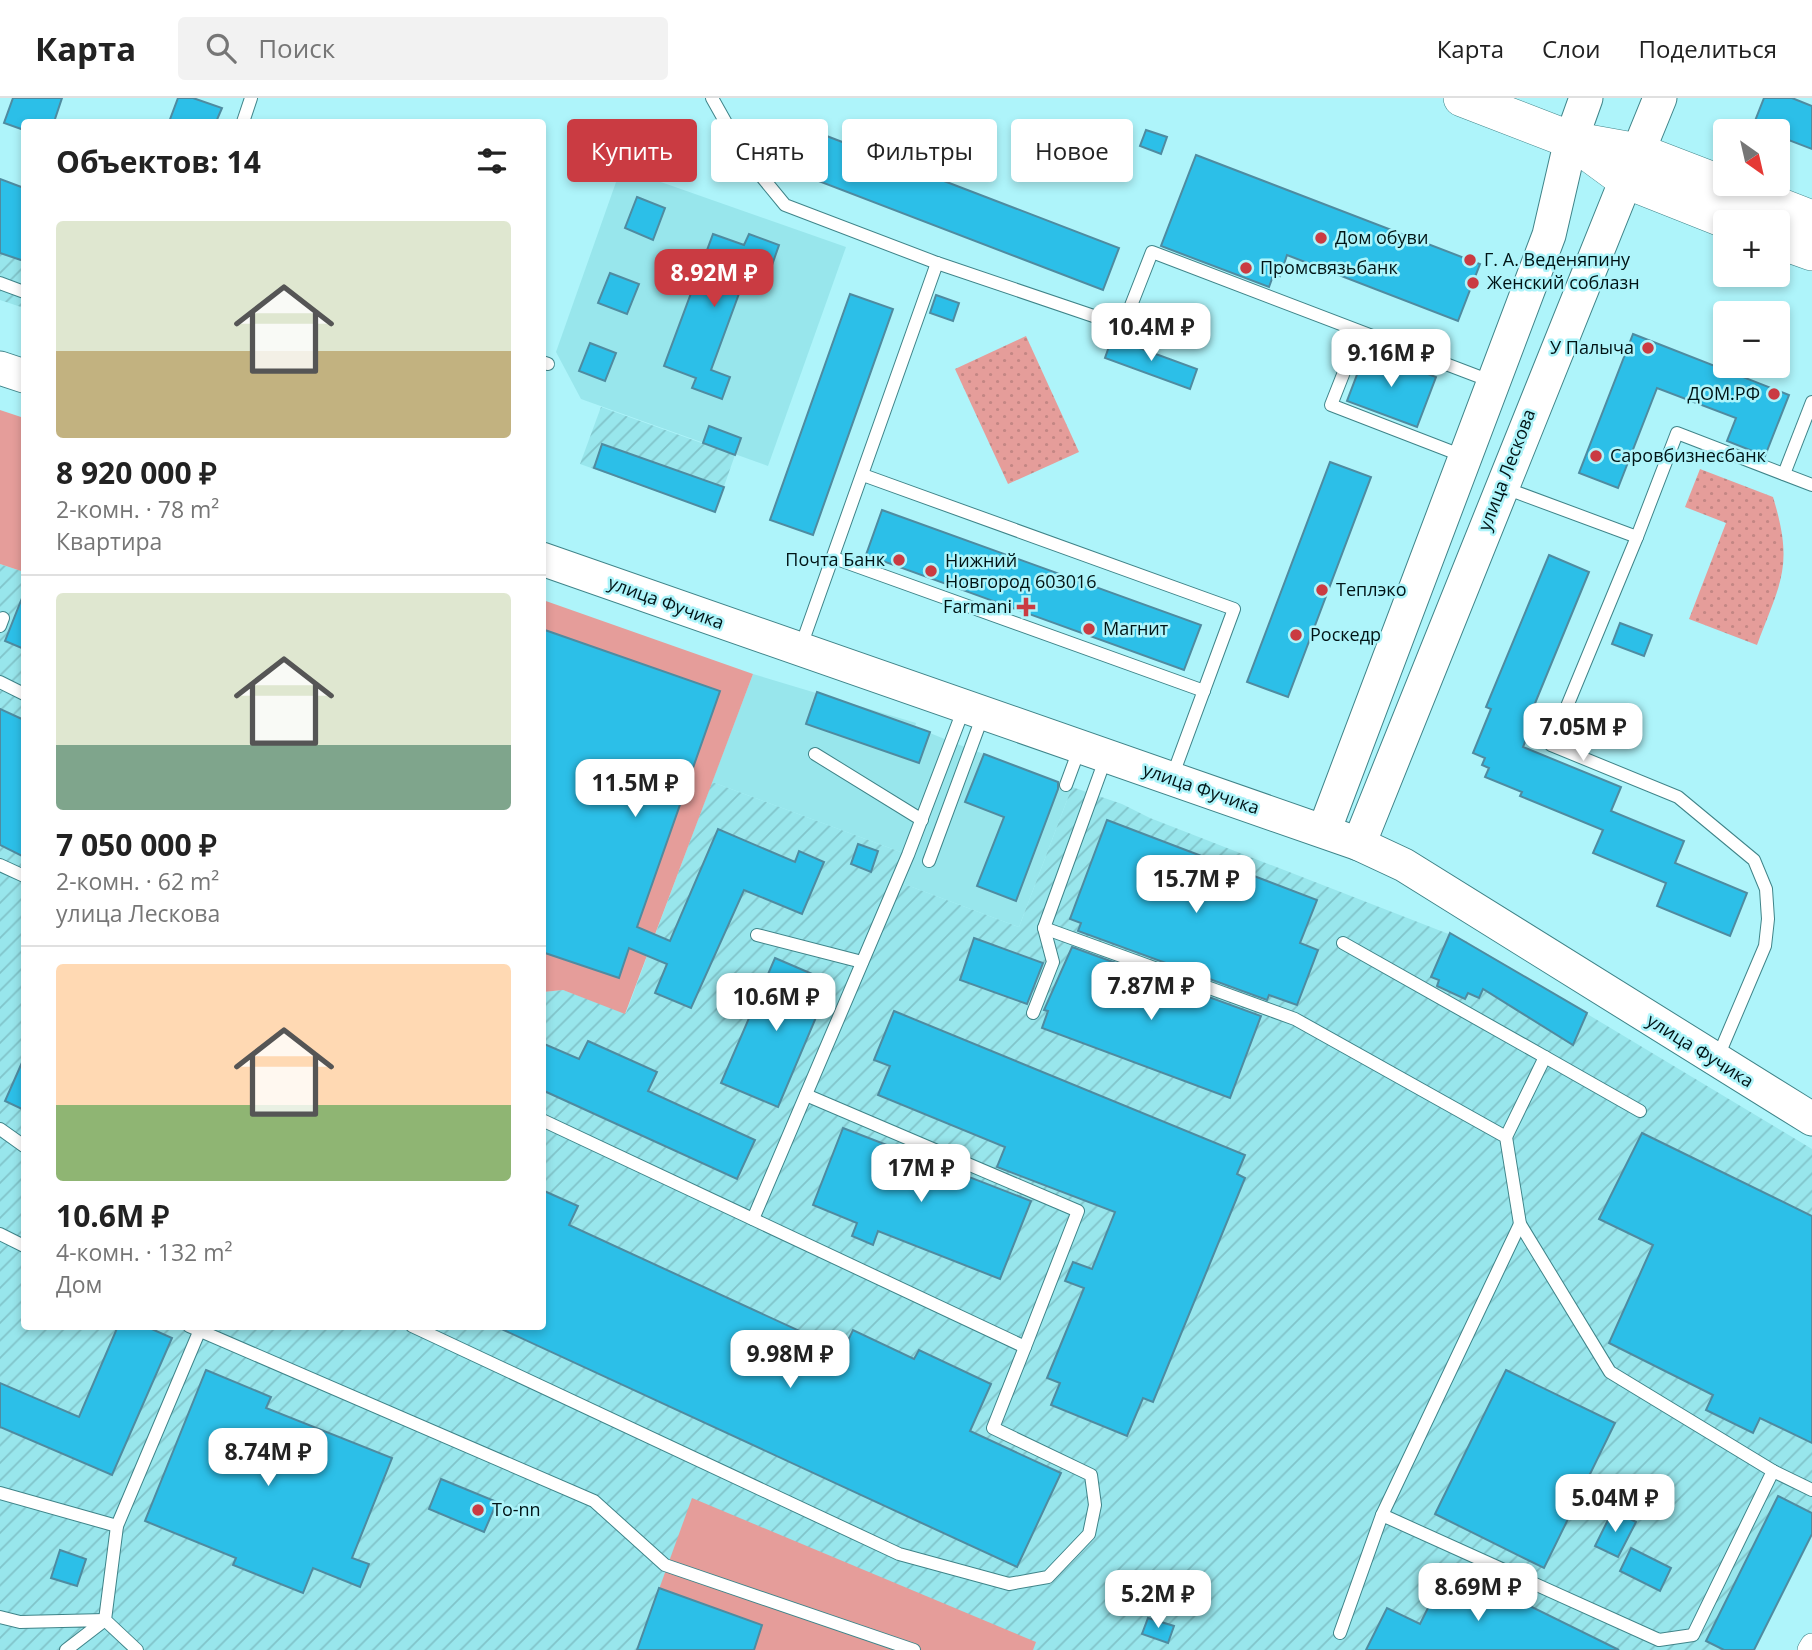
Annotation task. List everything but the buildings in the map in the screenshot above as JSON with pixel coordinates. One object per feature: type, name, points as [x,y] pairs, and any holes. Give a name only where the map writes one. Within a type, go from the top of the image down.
[{"type":"main road","points":[[1462,98],[1571,139],[1632,166],[1713,211]]},
{"type":"main road","points":[[1632,166],[1812,219]]},
{"type":"main road","points":[[1790,245],[1812,253]]},
{"type":"street","points":[[1324,831],[1549,235],[1571,139],[1586,98]]},
{"type":"street","name":"улица Лескова","points":[[1359,844],[1660,98]]},
{"type":"street","points":[[0,368],[21,375]]},
{"type":"street","name":"улица Фучика","points":[[546,560],[1359,844],[1404,865],[1716,1062],[1812,1119]]},
{"type":"street","points":[[1809,1650],[1812,1645]]},
{"type":"lane","points":[[244,119],[251,98]]},
{"type":"lane","points":[[712,98],[744,155],[785,205],[937,263],[1124,326],[1152,252],[1494,383]]},
{"type":"lane","points":[[800,651],[937,263]]},
{"type":"lane","points":[[0,283],[21,291]]},
{"type":"lane","points":[[1346,367],[1332,405],[1465,458]]},
{"type":"lane","points":[[1784,474],[1812,402]]},
{"type":"lane","points":[[1716,1062],[1765,946],[1768,919],[1766,889],[1754,860],[1678,797],[1551,745],[1637,537],[1676,433],[1812,485]]},
{"type":"lane","points":[[863,475],[1234,609],[1171,778]]},
{"type":"lane","points":[[1501,487],[1637,537]]},
{"type":"lane","points":[[834,558],[1204,691]]},
{"type":"lane","points":[[0,682],[21,692]]},
{"type":"lane","points":[[753,1219],[922,820],[974,711]]},
{"type":"lane","points":[[929,861],[974,711]]},
{"type":"lane","points":[[1066,785],[1093,751]]},
{"type":"lane","points":[[1033,1013],[1053,962],[1044,928],[1093,751]]},
{"type":"lane","points":[[816,754],[922,820]]},
{"type":"lane","points":[[0,864],[21,874]]},
{"type":"lane","points":[[1044,928],[1295,1019],[1506,1137]]},
{"type":"lane","points":[[758,935],[862,962]]},
{"type":"lane","points":[[1343,943],[1640,1111]]},
{"type":"lane","points":[[1545,1057],[1506,1137],[1520,1224],[1611,1371],[1773,1471],[1812,1490]]},
{"type":"lane","points":[[421,1330],[899,1554],[1009,1584],[1048,1577],[1089,1534],[1095,1505],[1091,1475],[993,1428],[1078,1211],[806,1095]]},
{"type":"lane","points":[[546,1122],[1025,1347]]},
{"type":"lane","points":[[0,1129],[21,1144]]},
{"type":"lane","points":[[1339,1633],[1382,1515],[1520,1224]]},
{"type":"lane","points":[[0,1234],[21,1244]]},
{"type":"lane","points":[[66,1650],[105,1620],[117,1526],[194,1330]]},
{"type":"lane","points":[[196,1330],[594,1501],[665,1565],[914,1650]]},
{"type":"lane","points":[[1382,1515],[1659,1640],[1693,1635],[1773,1471]]},
{"type":"lane","points":[[0,1493],[117,1526]]},
{"type":"lane","points":[[0,1617],[20,1622],[105,1620],[137,1650]]},
{"type":"shaded area","points":[[0,179],[21,187],[21,307],[0,300]]},
{"type":"shaded area","points":[[616,182],[661,182],[846,247],[768,466],[581,399],[556,352]]},
{"type":"shaded area","points":[[1026,336],[1079,452],[1008,484],[955,369]]},
{"type":"shaded area","points":[[601,407],[735,455],[715,512],[580,464]]},
{"type":"shaded area","points":[[0,410],[21,417],[21,571],[0,564]]},
{"type":"shaded area","points":[[1700,469],[1773,497],[1783,540],[1782,573],[1757,645],[1689,619],[1726,523],[1685,507]]},
{"type":"shaded area","points":[[0,564],[21,571],[21,1330],[546,1330],[546,992],[563,990],[626,1013],[712,782],[914,857],[904,884],[1019,927],[1072,787],[1122,804],[1150,818],[1464,940],[1812,1149],[1812,1534],[1754,1650],[0,1650]]},
{"type":"shaded area","points":[[546,601],[753,674],[625,1014],[563,990],[546,992]]},
{"type":"shaded area","points":[[753,674],[916,723],[915,727],[1072,787],[1019,927],[904,884],[914,857],[712,782]]},
{"type":"shaded area","points":[[692,1498],[1036,1642],[1033,1650],[637,1650]]},
{"type":"place","name":"Дом обуви","points":[[1321,238]]},
{"type":"place","name":"Г. А. Веденяпину","points":[[1470,260]]},
{"type":"place","name":"Промсвязьбанк","points":[[1246,268]]},
{"type":"place","name":"Женский соблазн","points":[[1473,283]]},
{"type":"place","name":"У Палыча","points":[[1648,348]]},
{"type":"place","name":"ДОМ.РФ","points":[[1774,394]]},
{"type":"place","name":"Саровбизнесбанк","points":[[1596,456]]},
{"type":"place","name":"Почта Банк","points":[[899,560]]},
{"type":"place","name":"Нижний Новгород 603016","points":[[931,571]]},
{"type":"place","name":"Теплэко","points":[[1322,590]]},
{"type":"place","name":"Farmani","points":[[1026,607]]},
{"type":"place","name":"Магнит","points":[[1089,629]]},
{"type":"place","name":"Роскедр","points":[[1296,635]]},
{"type":"place","name":"To-nn","points":[[478,1510]]}]
